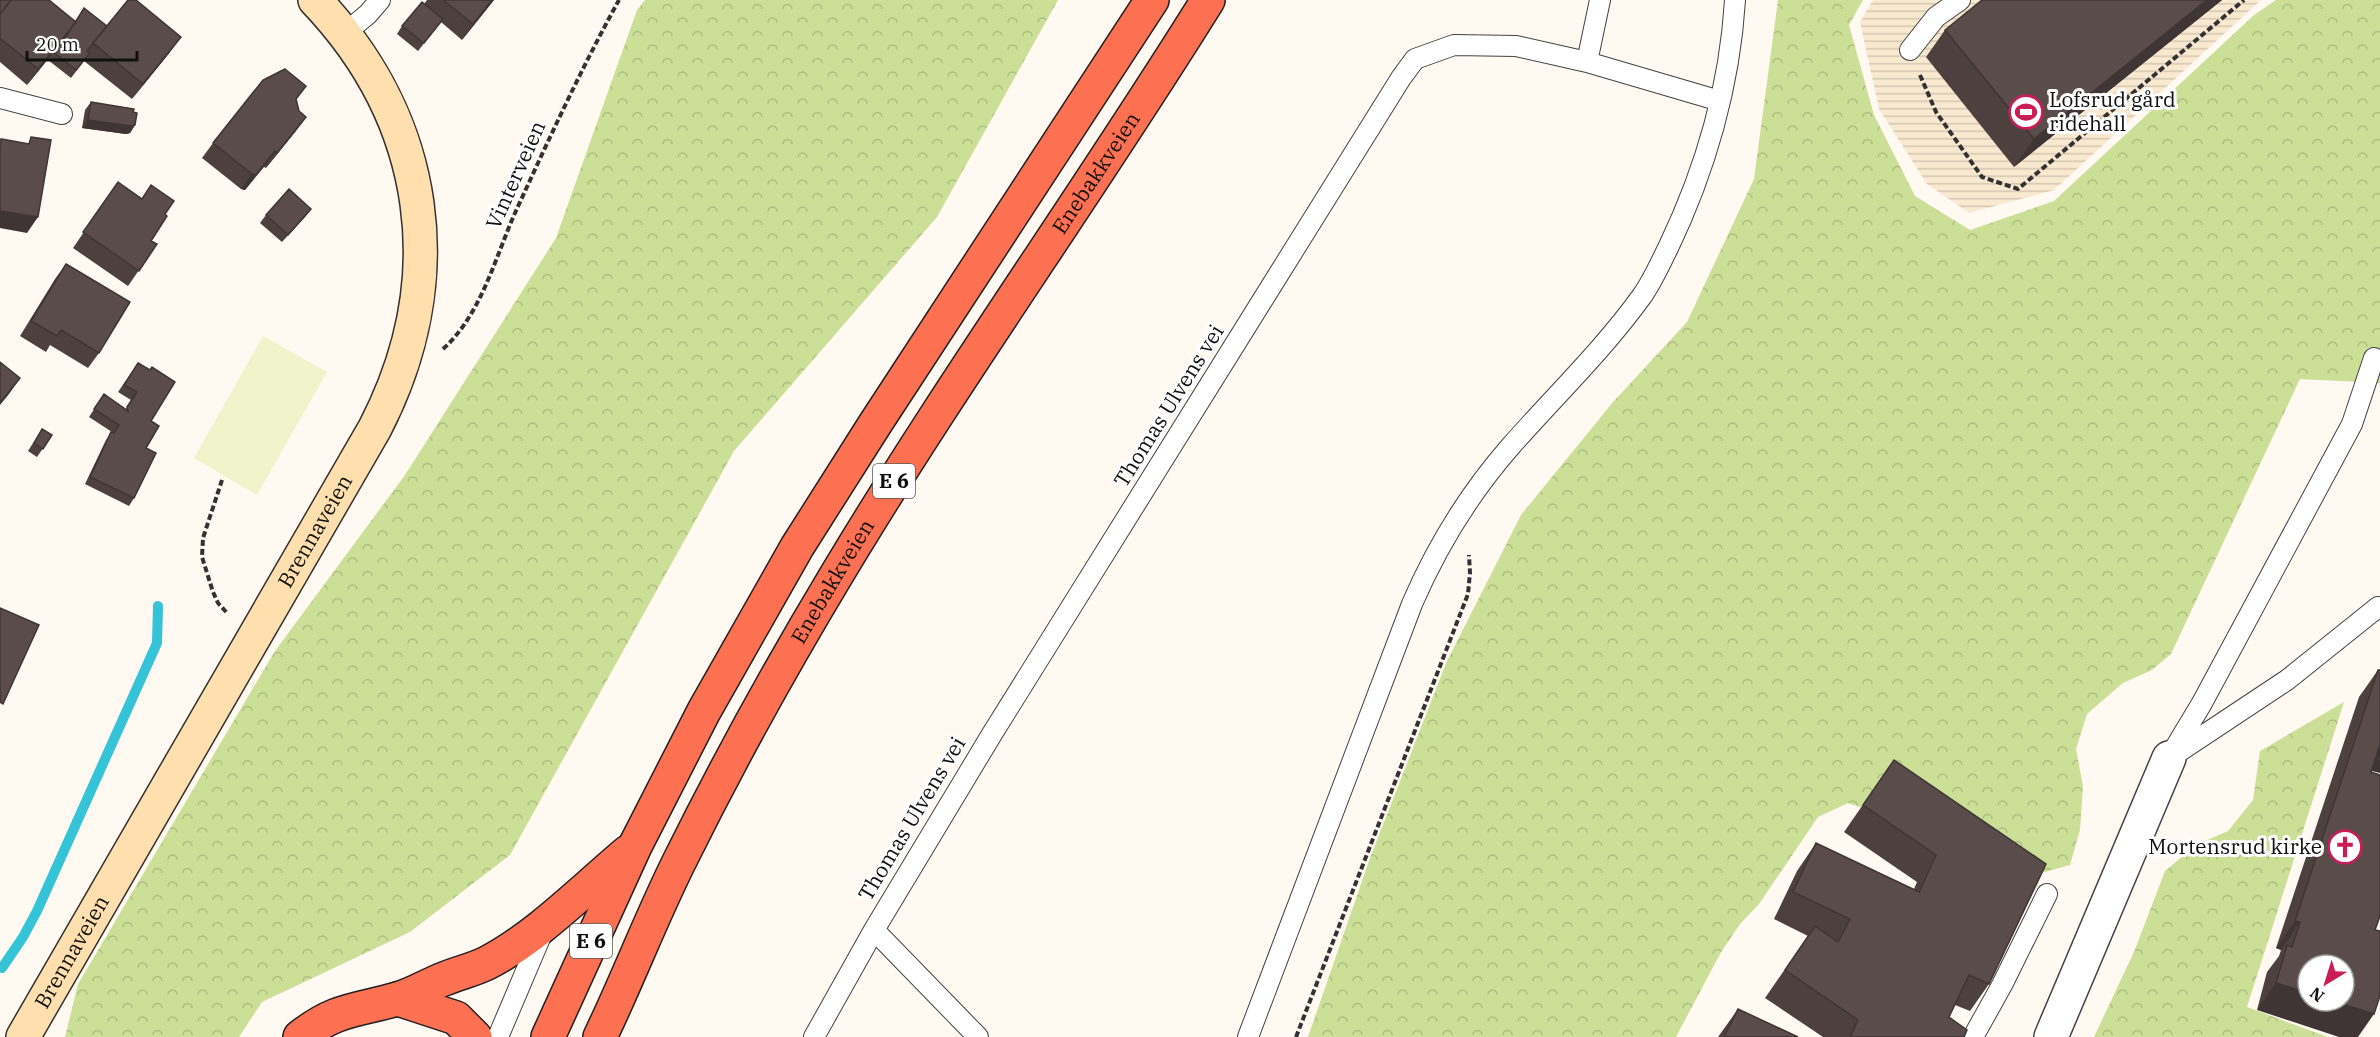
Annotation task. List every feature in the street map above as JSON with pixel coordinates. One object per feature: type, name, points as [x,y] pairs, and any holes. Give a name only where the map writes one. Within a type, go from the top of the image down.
[{"type":"highway","name":"E 6","points":[[548,1037],[635,846],[704,711],[797,547],[1152,0]]},
{"type":"highway","name":"Enebakkveien","points":[[600,1037],[678,863],[711,798],[835,577],[912,453],[1208,0]]},
{"type":"highway","points":[[547,920],[635,846]]},
{"type":"highway","name":"E 6","points":[[300,1037],[330,1017],[348,1010],[398,999],[486,963],[515,945],[547,920]]},
{"type":"highway","points":[[398,999],[456,1018],[475,1037]]},
{"type":"street","name":"Brennaveien","points":[[23,1037],[375,428],[390,399],[407,348],[417,295],[420,238],[413,175],[405,144],[393,113],[363,59],[315,0]]},
{"type":"street","points":[[2051,1037],[2169,758]]},
{"type":"lane","points":[[344,34],[368,14],[380,0]]},
{"type":"lane","points":[[1587,62],[1600,0]]},
{"type":"lane","points":[[1248,1037],[1429,564],[1482,481],[1621,324],[1644,294],[1681,222],[1713,132],[1733,38],[1735,0]]},
{"type":"lane","points":[[1910,50],[1936,18],[1959,0]]},
{"type":"lane","name":"Thomas Ulvens vei","points":[[814,1037],[874,930],[992,734],[1415,59],[1454,45],[1516,46],[1587,62],[1720,101]]},
{"type":"lane","points":[[0,98],[62,114]]},
{"type":"lane","points":[[2169,758],[2202,703],[2352,424],[2374,358]]},
{"type":"lane","points":[[2169,758],[2287,680],[2379,606]]},
{"type":"lane","points":[[1973,1037],[2002,985],[2047,894]]},
{"type":"lane","name":"E 6","points":[[498,1037],[547,920]]},
{"type":"lane","name":"Thomas Ulvens vei","points":[[874,930],[978,1037]]},
{"type":"path","name":"Vinterveien","points":[[442,351],[468,316],[488,279],[563,108],[619,0]]},
{"type":"path","points":[[1910,50],[1936,112],[1982,177],[2018,189],[2244,0]]},
{"type":"path","points":[[222,480],[203,538],[202,557],[218,603],[231,616]]},
{"type":"path","points":[[1296,1037],[1379,818],[1468,594],[1470,558],[1459,537],[1450,528]]},
{"type":"shaded area","points":[[1873,0],[2261,0],[2054,190],[1969,213],[1927,184],[1879,109],[1860,22]]},
{"type":"green space","points":[[645,0],[1058,0],[937,217],[734,451],[510,855],[410,932],[262,1002],[239,1037],[65,1037],[78,984],[275,651],[405,475],[556,238],[637,10]]},
{"type":"green space","points":[[1778,0],[1863,0],[1849,25],[1874,115],[1915,196],[1970,230],[2054,201],[2254,15],[2276,0],[2380,0],[2380,383],[2300,379],[2171,654],[2152,670],[2123,683],[2087,714],[2076,749],[2083,786],[2080,830],[2070,865],[2045,872],[1848,803],[1818,817],[1759,904],[1740,924],[1720,954],[1676,1037],[1308,1037],[1370,858],[1447,661],[1521,515],[1613,402],[1687,322],[1754,179]]},
{"type":"green space","points":[[263,336],[327,372],[257,495],[194,458]]},
{"type":"green space","points":[[2344,702],[2247,1007],[2328,1037],[2094,1037],[2134,952],[2165,871],[2196,845],[2228,831],[2253,800],[2260,751]]},
{"type":"building","points":[[0,0],[11,0],[0,14]]},
{"type":"building","points":[[11,0],[49,0],[76,22],[38,69],[0,38],[0,14]]},
{"type":"building","points":[[128,0],[136,0],[181,37],[143,84],[93,43]]},
{"type":"building","points":[[443,0],[492,0],[473,24]]},
{"type":"building","name":"Lofsrud gård ridehall","points":[[1982,0],[2207,0],[2034,139],[1945,30]]},
{"type":"building","points":[[422,2],[443,19],[424,43],[402,26]]},
{"type":"building","points":[[84,8],[107,26],[87,51],[90,53],[76,70],[53,52],[66,37]]},
{"type":"building","points":[[285,69],[306,86],[296,99],[299,111],[306,117],[277,153],[275,151],[256,175],[252,174],[213,143],[263,80]]},
{"type":"building","points":[[91,102],[134,109],[133,112],[137,113],[135,125],[88,120]]},
{"type":"building","points":[[31,137],[51,140],[38,217],[0,211],[1,139],[29,144]]},
{"type":"building","points":[[118,182],[142,199],[151,185],[174,201],[151,241],[157,244],[139,271],[83,232]]},
{"type":"building","points":[[289,189],[311,209],[288,235],[266,215]]},
{"type":"building","points":[[66,264],[130,302],[99,353],[61,330],[57,336],[31,321]]},
{"type":"building","points":[[0,362],[20,378],[0,403]]},
{"type":"building","points":[[138,363],[150,370],[152,367],[175,382],[151,421],[159,426],[146,448],[156,453],[134,498],[90,477],[111,432],[114,433],[119,425],[94,409],[104,394],[128,411],[127,407],[137,392],[124,385]]},
{"type":"building","points":[[42,429],[52,435],[43,449],[34,443]]},
{"type":"building","points":[[0,608],[39,625],[3,704],[0,702]]},
{"type":"building","name":"Mortensrud kirke","points":[[2378,670],[2380,670],[2380,745],[2371,772],[2380,775],[2380,916],[2375,930],[2380,931],[2380,996],[2374,1014],[2356,1008],[2356,953],[2296,953],[2296,989],[2276,983],[2287,945],[2292,947],[2300,922],[2295,921]]},
{"type":"building","points":[[1894,760],[2046,864],[1989,984],[1969,975],[1949,1017],[1967,1030],[1964,1037],[1850,1037],[1858,1020],[1785,970],[1815,926],[1838,942],[1850,919],[1793,892],[1816,843],[1919,892],[1936,855],[1863,805]]},
{"type":"building","points":[[1738,1009],[1798,1037],[1724,1037]]},
{"type":"waterway","points":[[2,968],[37,911],[157,643],[158,606]]},
{"type":"place","name":"Lofsrud gård ridehall","points":[[2026,112]]},
{"type":"place","name":"Mortensrud kirke","points":[[2345,847]]}]
